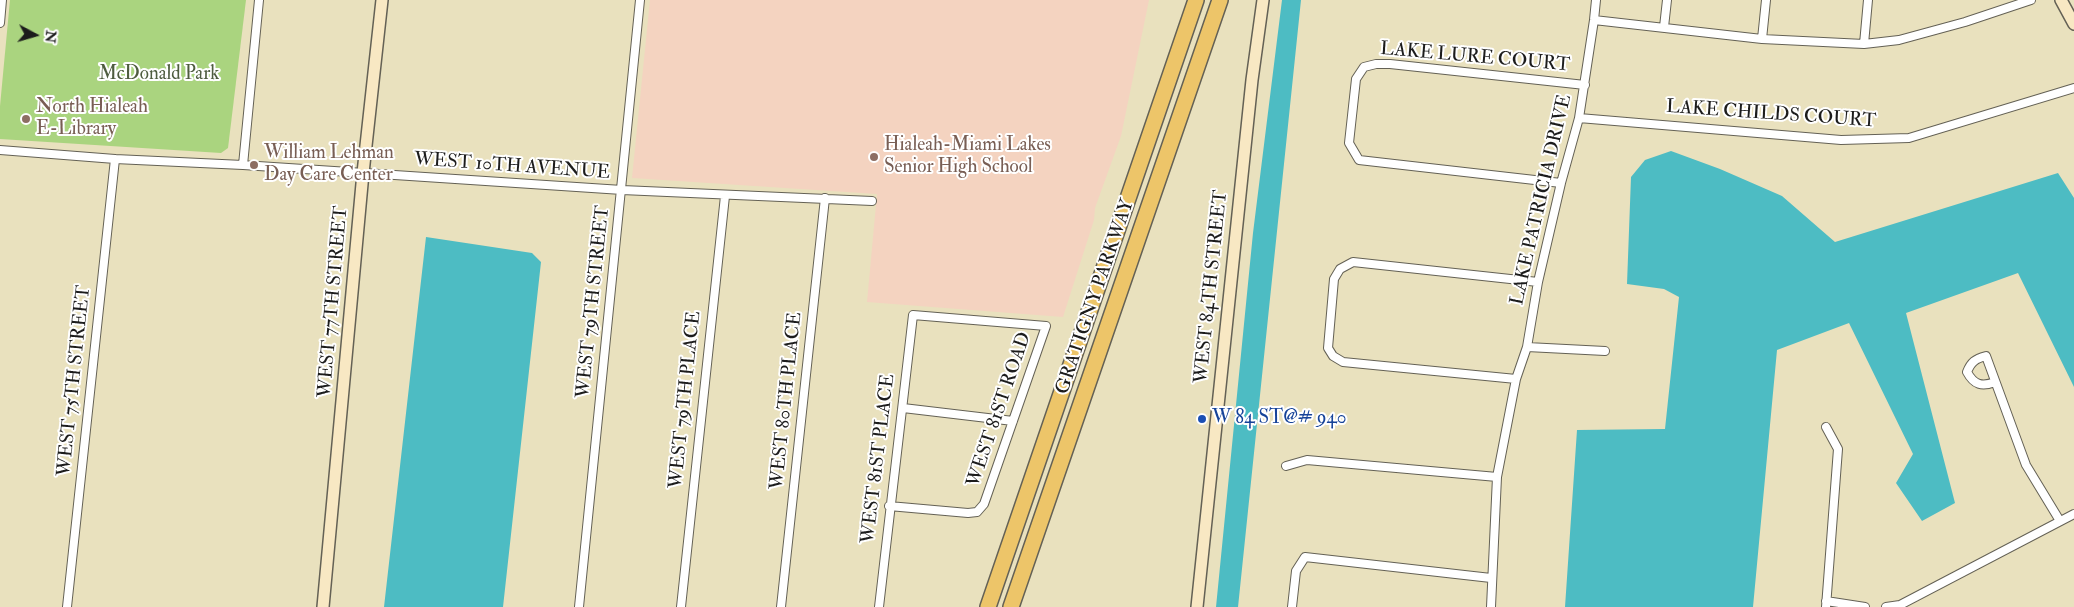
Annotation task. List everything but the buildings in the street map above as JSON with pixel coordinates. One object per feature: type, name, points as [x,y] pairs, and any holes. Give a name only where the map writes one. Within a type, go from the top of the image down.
[{"type":"highway","name":"GRATIGNY PARKWAY","points":[[988,607],[1196,0]]},
{"type":"highway","name":"GRATIGNY PARKWAY","points":[[1011,607],[1220,0]]},
{"type":"street","points":[[0,23],[2,0]]},
{"type":"street","points":[[243,165],[259,0]]},
{"type":"street","name":"WEST 77TH STREET","points":[[322,607],[363,173],[382,0]]},
{"type":"street","name":"WEST 79TH STREET","points":[[579,607],[640,0]]},
{"type":"street","name":"WEST 84TH STREET","points":[[1197,607],[1252,80],[1263,0]]},
{"type":"street","name":"LAKE PATRICIA DRIVE","points":[[1492,607],[1491,578],[1496,477],[1516,380],[1527,347],[1538,282],[1561,183],[1579,118],[1596,0]]},
{"type":"street","points":[[1664,28],[1666,0]]},
{"type":"street","points":[[1762,39],[1766,0]]},
{"type":"street","points":[[1864,44],[1868,0]]},
{"type":"street","points":[[1594,20],[1762,39],[1864,44],[1900,40],[1965,22],[2031,0]]},
{"type":"street","points":[[2061,0],[2074,24]]},
{"type":"street","name":"LAKE LURE COURT","points":[[1561,183],[1359,160],[1349,143],[1356,79],[1364,67],[1376,64],[1390,64],[1585,84]]},
{"type":"street","name":"LAKE CHILDS COURT","points":[[1579,118],[1841,140],[1909,138],[2074,88]]},
{"type":"street","name":"WEST 10TH AVENUE","points":[[0,150],[115,159],[243,165],[622,190],[872,201]]},
{"type":"street","name":"WEST 75TH STREET","points":[[67,607],[115,159]]},
{"type":"street","name":"WEST 79TH PLACE","points":[[681,607],[725,196]]},
{"type":"street","name":"WEST 80TH PLACE","points":[[781,607],[825,198]]},
{"type":"street","points":[[1516,380],[1342,362],[1333,356],[1328,348],[1334,279],[1340,269],[1353,262],[1538,282]]},
{"type":"street","name":"WEST 81ST PLACE","points":[[879,607],[889,506],[913,315],[1046,326]]},
{"type":"street","name":"WEST 81ST ROAD","points":[[889,506],[968,513],[977,512],[984,504],[1046,326]]},
{"type":"street","points":[[1527,347],[1605,351]]},
{"type":"street","points":[[1995,382],[1979,385],[1971,381],[1967,372],[1970,363],[1986,356],[2026,465],[2060,521]]},
{"type":"street","points":[[902,408],[1013,421]]},
{"type":"street","points":[[1826,427],[1838,449],[1826,604],[1865,607]]},
{"type":"street","points":[[1286,466],[1308,460],[1496,477]]},
{"type":"street","points":[[1886,607],[1900,605],[2074,514]]},
{"type":"street","points":[[1292,607],[1296,571],[1305,557],[1491,578]]},
{"type":"shaded area","name":"Hialeah-Miami Lakes Senior High School","points":[[650,0],[1149,0],[1121,136],[1095,208],[1094,220],[1063,317],[867,302],[877,194],[632,178]]},
{"type":"green space","name":"McDonald Park","points":[[10,0],[246,0],[228,148],[221,153],[0,139],[0,106]]},
{"type":"water","points":[[1282,0],[1301,0],[1238,607],[1216,607],[1253,233]]},
{"type":"water","points":[[1671,151],[1720,169],[1782,196],[1835,242],[2058,173],[2074,198],[2074,387],[2018,273],[1906,313],[1955,503],[1922,521],[1896,483],[1913,454],[1849,323],[1777,350],[1753,607],[1565,607],[1577,430],[1665,429],[1679,297],[1664,289],[1627,284],[1631,177],[1645,160]]},
{"type":"water","points":[[426,237],[532,253],[541,262],[503,607],[384,607]]},
{"type":"place","name":"North Hialeah E-Library","points":[[26,119]]},
{"type":"place","name":"Hialeah-Miami Lakes Senior High School","points":[[874,157]]},
{"type":"place","name":"William Lehman Day Care Center","points":[[254,165]]},
{"type":"place","name":"W 84 ST@# 940","points":[[1202,419]]}]
